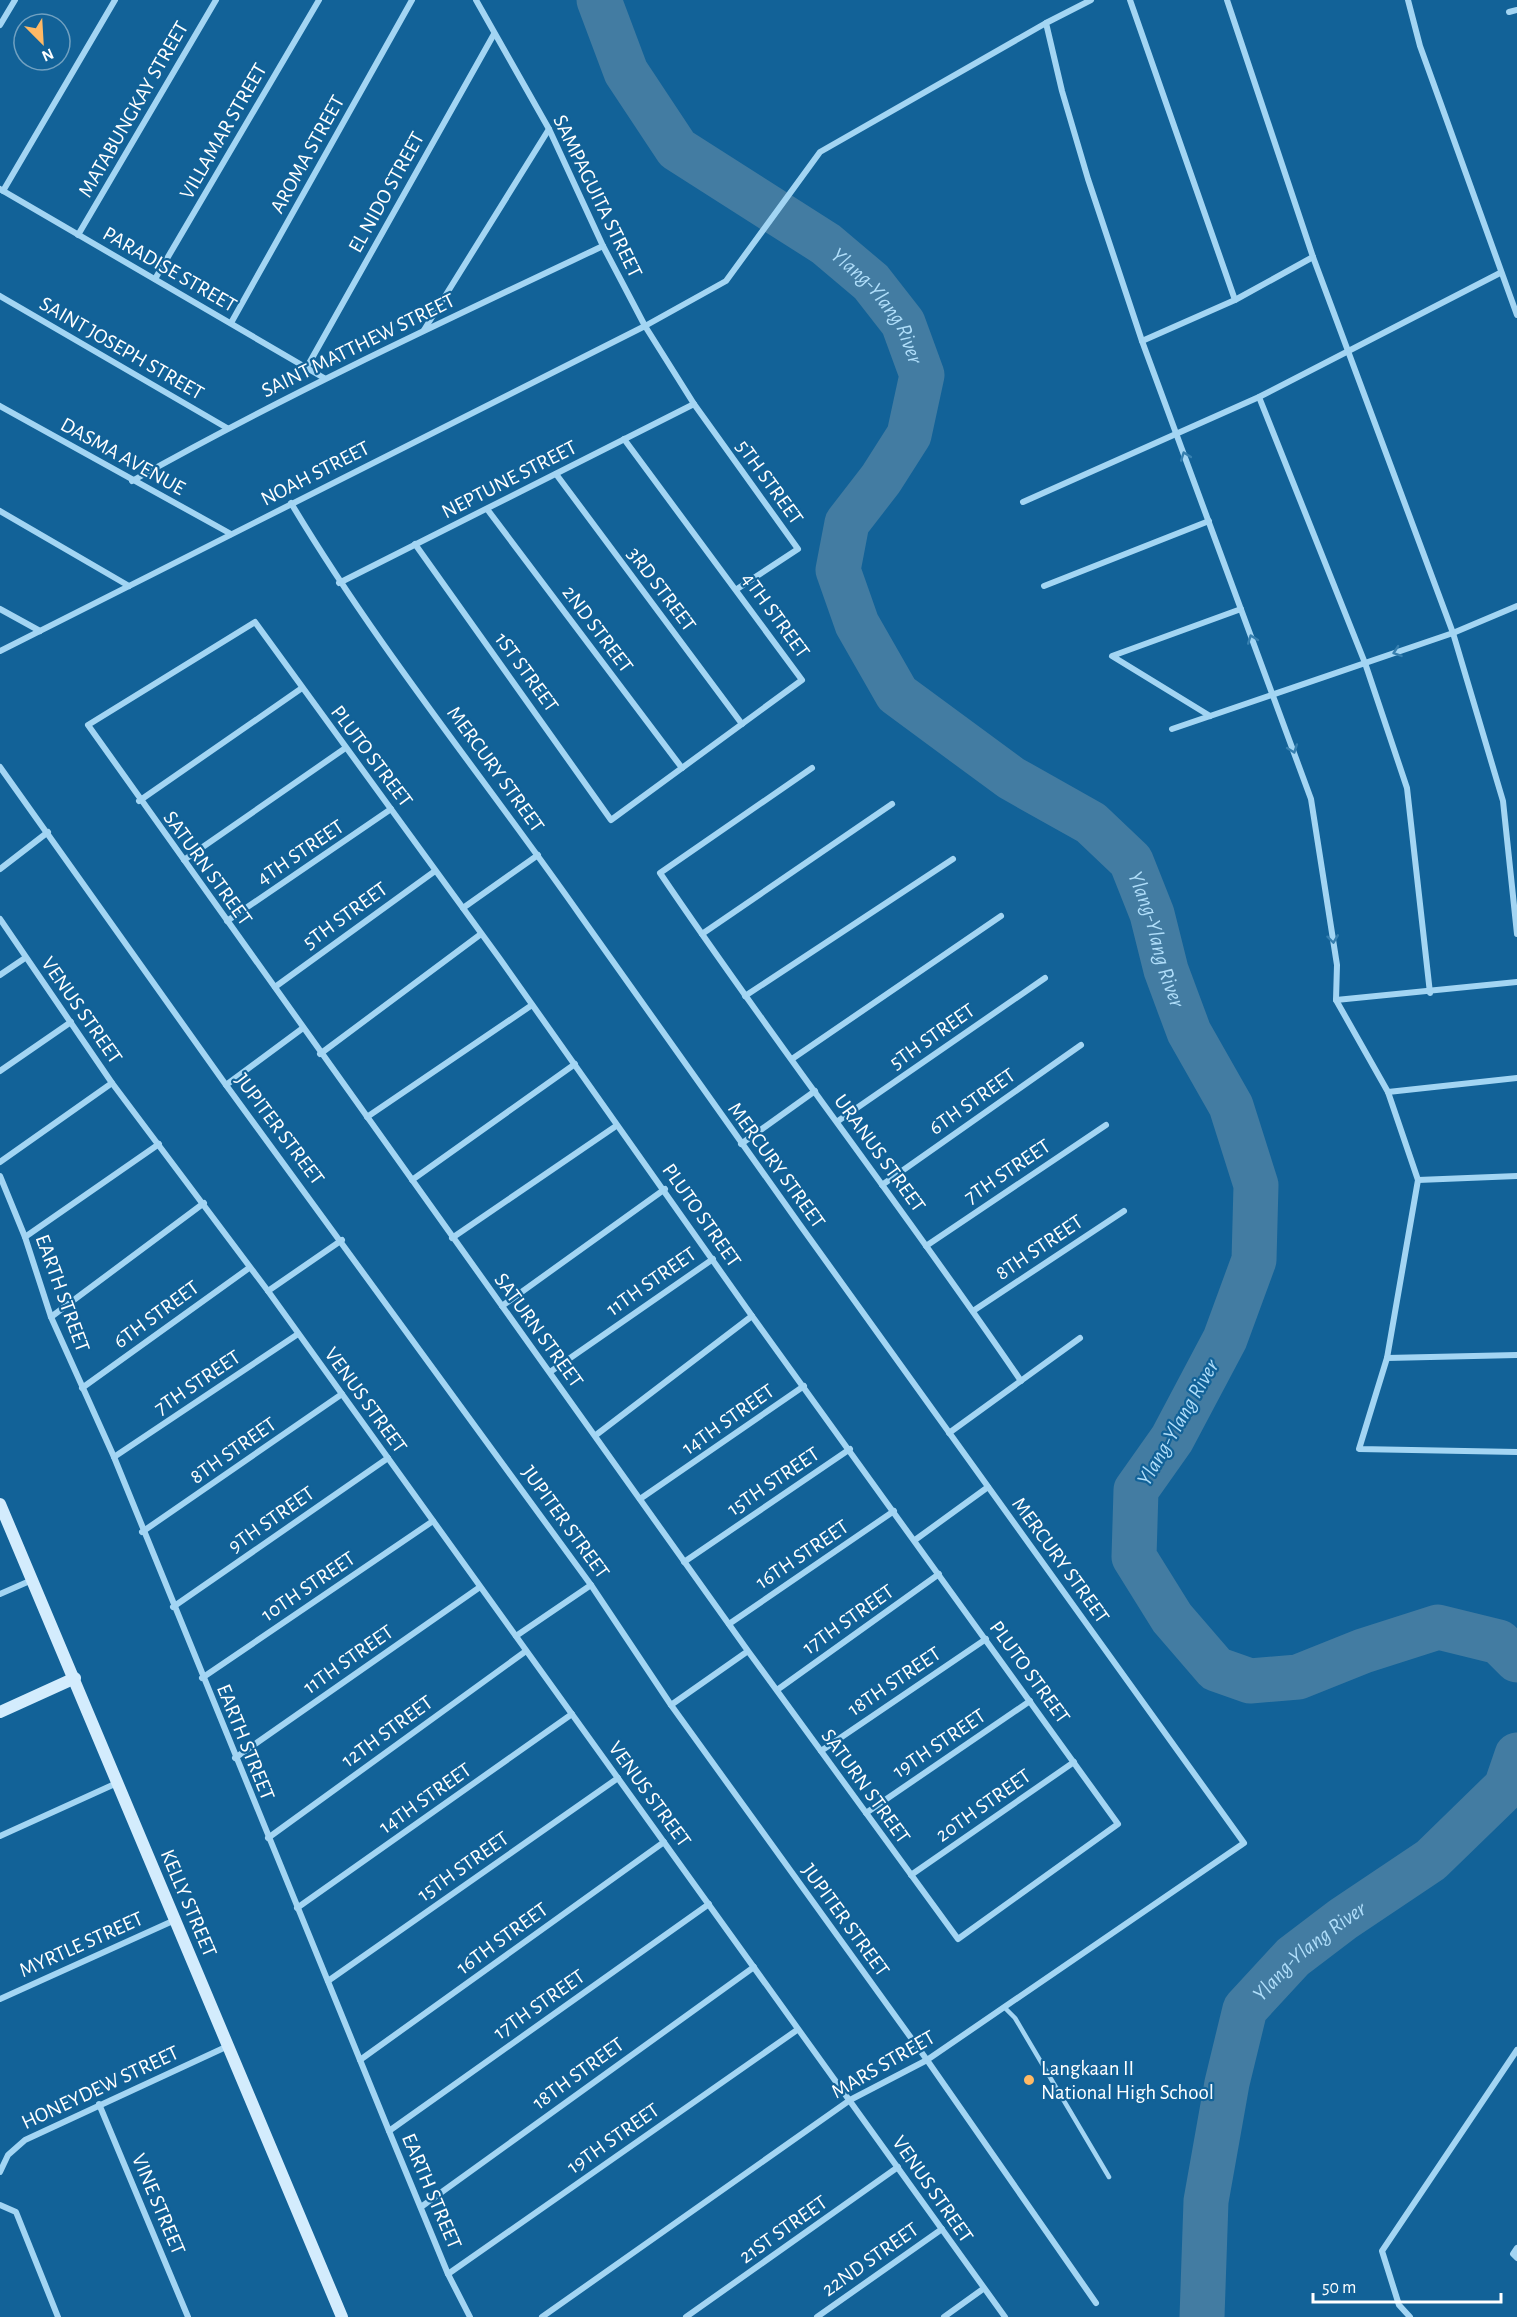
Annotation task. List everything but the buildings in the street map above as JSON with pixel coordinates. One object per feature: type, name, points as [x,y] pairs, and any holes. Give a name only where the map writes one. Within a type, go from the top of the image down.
[{"type":"street","points":[[0,25],[15,0]]},
{"type":"street","points":[[2,190],[116,0]]},
{"type":"street","name":"MATABUNGKAY STREET","points":[[78,235],[216,0]]},
{"type":"street","name":"VILLAMAR STREET","points":[[155,279],[319,0]]},
{"type":"street","name":"AROMA STREET","points":[[231,323],[412,0]]},
{"type":"street","name":"SAMPAGUITA STREET","points":[[476,0],[549,129],[603,246],[645,326],[694,404]]},
{"type":"street","points":[[1091,0],[1046,23],[1085,168],[1142,341],[1311,799],[1335,955],[1336,999],[1388,1092],[1418,1180],[1387,1358],[1359,1449],[1517,1452]]},
{"type":"street","points":[[1130,0],[1235,300]]},
{"type":"street","points":[[1227,0],[1313,257],[1453,633],[1503,801],[1517,934]]},
{"type":"street","points":[[1408,0],[1420,46],[1517,315]]},
{"type":"street","points":[[1509,12],[1517,9]]},
{"type":"street","name":"NOAH STREET","points":[[0,651],[645,326],[726,281],[820,152],[1046,23]]},
{"type":"street","name":"EL NIDO STREET","points":[[307,367],[494,34]]},
{"type":"street","points":[[424,330],[549,129]]},
{"type":"street","name":"PARADISE STREET","points":[[2,190],[324,378]]},
{"type":"street","name":"SAINT MATTHEW STREET","points":[[132,481],[324,378],[603,246]]},
{"type":"street","points":[[1142,341],[1235,300],[1313,257]]},
{"type":"street","points":[[1023,502],[1259,398],[1500,273]]},
{"type":"street","name":"SAINT JOSEPH STREET","points":[[0,296],[227,428]]},
{"type":"street","points":[[1259,398],[1365,663],[1407,788],[1430,993]]},
{"type":"street","name":"NEPTUNE STREET","points":[[339,583],[694,404]]},
{"type":"street","name":"5TH STREET","points":[[694,404],[798,549],[738,589]]},
{"type":"street","name":"DASMA AVENUE","points":[[0,406],[231,534]]},
{"type":"street","name":"4TH STREET","points":[[611,820],[802,680],[738,589],[624,439]]},
{"type":"street","name":"3RD STREET","points":[[556,474],[742,724]]},
{"type":"street","name":"MERCURY STREET","points":[[291,503],[339,583],[538,855],[741,1143],[1244,1843]]},
{"type":"street","name":"2ND STREET","points":[[488,509],[682,768]]},
{"type":"street","points":[[0,511],[129,586]]},
{"type":"street","points":[[1044,586],[1209,521]]},
{"type":"street","name":"1ST STREET","points":[[415,544],[611,820]]},
{"type":"street","points":[[1172,729],[1453,633],[1517,606]]},
{"type":"street","points":[[0,609],[40,631]]},
{"type":"street","points":[[1210,716],[1112,656],[1241,609]]},
{"type":"street","name":"PLUTO STREET","points":[[88,725],[255,622],[344,749],[463,908],[575,1064],[616,1126],[665,1189],[752,1316],[915,1539],[1118,1824],[958,1940]]},
{"type":"street","points":[[139,801],[302,688]]},
{"type":"street","name":"SATURN STREET","points":[[88,725],[139,801],[275,987],[320,1054],[958,1940]]},
{"type":"street","points":[[184,860],[344,749]]},
{"type":"street","name":"JUPITER STREET","points":[[0,767],[226,1084],[342,1240],[591,1585],[671,1705],[927,2060],[1096,2303]]},
{"type":"street","name":"URANUS STREET","points":[[812,768],[660,873],[745,996],[838,1121],[1021,1381]]},
{"type":"street","points":[[702,934],[892,804]]},
{"type":"street","name":"4TH STREET","points":[[227,921],[391,810]]},
{"type":"street","points":[[0,869],[48,832]]},
{"type":"street","points":[[463,908],[538,855]]},
{"type":"street","points":[[745,996],[953,859]]},
{"type":"street","name":"5TH STREET","points":[[275,987],[435,871]]},
{"type":"street","points":[[792,1059],[1001,916]]},
{"type":"street","name":"VENUS STREET","points":[[0,919],[112,1083],[268,1291],[1005,2317]]},
{"type":"street","points":[[320,1054],[481,934]]},
{"type":"street","points":[[0,975],[25,958]]},
{"type":"street","name":"5TH STREET","points":[[838,1121],[1045,978]]},
{"type":"street","points":[[1336,999],[1430,993],[1517,982]]},
{"type":"street","points":[[367,1117],[532,1005]]},
{"type":"street","points":[[0,1071],[71,1022]]},
{"type":"street","points":[[226,1084],[303,1028]]},
{"type":"street","name":"6TH STREET","points":[[882,1185],[1082,1045]]},
{"type":"street","points":[[412,1180],[575,1064]]},
{"type":"street","points":[[1388,1092],[1517,1078]]},
{"type":"street","points":[[0,1162],[112,1083]]},
{"type":"street","points":[[741,1143],[815,1091]]},
{"type":"street","name":"7TH STREET","points":[[926,1246],[1106,1125]]},
{"type":"street","points":[[452,1238],[616,1126]]},
{"type":"street","points":[[25,1237],[159,1144]]},
{"type":"street","name":"EARTH STREET","points":[[0,1176],[25,1237],[51,1317],[114,1457],[142,1532],[448,2274],[470,2317]]},
{"type":"street","points":[[1418,1180],[1517,1176]]},
{"type":"street","points":[[502,1306],[665,1189]]},
{"type":"street","points":[[51,1317],[204,1203]]},
{"type":"street","name":"8TH STREET","points":[[973,1311],[1124,1211]]},
{"type":"street","points":[[268,1291],[342,1240]]},
{"type":"street","name":"11TH STREET","points":[[549,1372],[713,1258]]},
{"type":"street","name":"6TH STREET","points":[[82,1388],[249,1268]]},
{"type":"street","points":[[596,1435],[752,1316]]},
{"type":"street","name":"7TH STREET","points":[[114,1457],[298,1334]]},
{"type":"street","points":[[950,1433],[1080,1338]]},
{"type":"street","points":[[1387,1358],[1517,1355]]},
{"type":"street","name":"14TH STREET","points":[[640,1499],[804,1386]]},
{"type":"street","name":"8TH STREET","points":[[142,1532],[342,1394]]},
{"type":"street","name":"15TH STREET","points":[[684,1562],[850,1449]]},
{"type":"street","name":"9TH STREET","points":[[173,1607],[388,1458]]},
{"type":"street","points":[[915,1539],[988,1487]]},
{"type":"street","name":"KELLY STREET","points":[[0,1504],[342,2317]]},
{"type":"street","name":"16TH STREET","points":[[729,1624],[894,1511]]},
{"type":"street","name":"10TH STREET","points":[[202,1678],[433,1521]]},
{"type":"street","name":"17TH STREET","points":[[777,1690],[939,1574]]},
{"type":"street","points":[[0,1594],[32,1580]]},
{"type":"street","points":[[516,1636],[591,1585]]},
{"type":"street","name":"11TH STREET","points":[[235,1758],[480,1587]]},
{"type":"street","name":"18TH STREET","points":[[821,1751],[986,1639]]},
{"type":"street","name":"12TH STREET","points":[[268,1838],[526,1651]]},
{"type":"street","points":[[671,1705],[748,1651]]},
{"type":"street","points":[[0,1712],[75,1678]]},
{"type":"street","name":"19TH STREET","points":[[866,1813],[1030,1701]]},
{"type":"street","name":"14TH STREET","points":[[297,1908],[572,1714]]},
{"type":"street","name":"20TH STREET","points":[[911,1875],[1074,1762]]},
{"type":"street","name":"15TH STREET","points":[[328,1982],[618,1778]]},
{"type":"street","points":[[0,1836],[117,1782]]},
{"type":"street","name":"16TH STREET","points":[[360,2060],[664,1842]]},
{"type":"street","name":"MARS STREET","points":[[542,2317],[850,2100],[927,2060],[1244,1843]]},
{"type":"street","name":"17TH STREET","points":[[389,2131],[709,1904]]},
{"type":"street","name":"MYRTLE STREET","points":[[0,1999],[175,1919]]},
{"type":"street","name":"18TH STREET","points":[[421,2207],[754,1967]]},
{"type":"street","name":"19TH STREET","points":[[448,2274],[797,2030]]},
{"type":"street","name":"HONEYDEW STREET","points":[[0,2172],[8,2154],[25,2139],[228,2046]]},
{"type":"street","points":[[1410,2317],[1399,2305],[1382,2251],[1517,2050]]},
{"type":"street","name":"VINE STREET","points":[[99,2104],[188,2317]]},
{"type":"street","name":"21ST STREET","points":[[686,2317],[898,2168]]},
{"type":"street","points":[[0,2205],[16,2212],[58,2317]]},
{"type":"street","name":"22ND STREET","points":[[817,2317],[942,2229]]},
{"type":"street","points":[[944,2317],[983,2289]]},
{"type":"lane","points":[[1004,2007],[1015,2018],[1109,2177]]},
{"type":"waterway","name":"Ylang-Ylang River","points":[[599,0],[626,72],[677,149],[826,244],[871,282],[903,323],[922,375],[909,435],[881,479],[847,523],[838,570],[857,624],[897,694],[1011,778],[1091,823],[1131,861],[1152,914],[1166,970],[1189,1032],[1231,1106],[1256,1185],[1254,1260],[1225,1339],[1172,1439],[1136,1490],[1134,1557],[1172,1618],[1216,1669],[1250,1681],[1298,1677],[1363,1651],[1438,1627],[1499,1642],[1517,1660]]},
{"type":"waterway","name":"Ylang-Ylang River","points":[[1202,2317],[1206,2201],[1227,2083],[1245,2009],[1293,1957],[1343,1919],[1431,1860],[1506,1787],[1517,1755]]},
{"type":"place","name":"Langkaan II National High School","points":[[1029,2080]]}]
